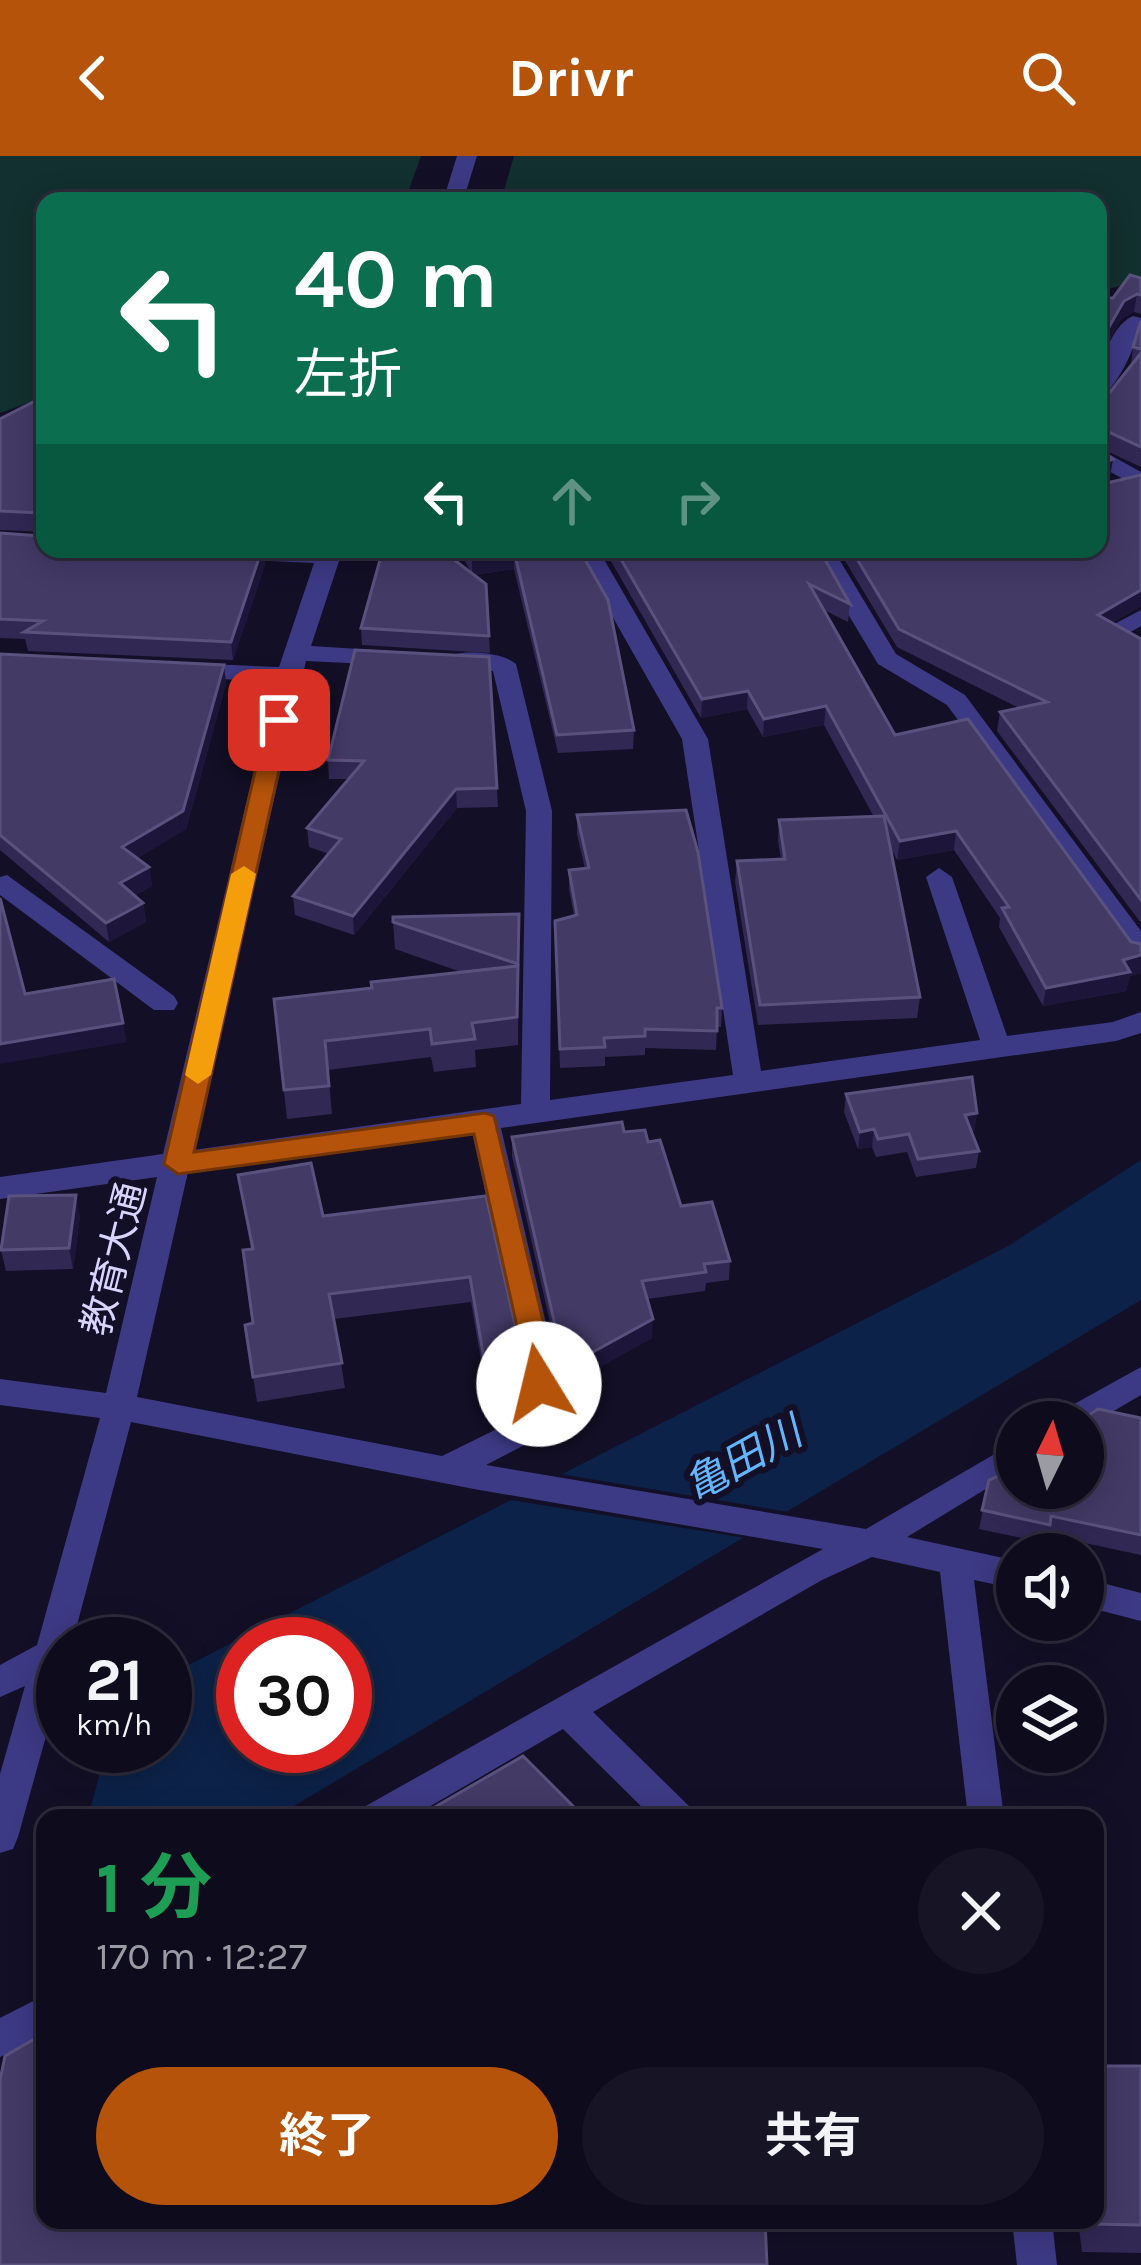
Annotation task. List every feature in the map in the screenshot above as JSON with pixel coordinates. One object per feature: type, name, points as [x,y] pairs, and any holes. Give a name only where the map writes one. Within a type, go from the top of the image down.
[{"type":"street","points":[[456,192],[467,156]]},
{"type":"street","points":[[1107,368],[1133,322],[1141,325]]},
{"type":"street","points":[[1107,461],[1139,481]]},
{"type":"street","points":[[1107,492],[1139,481]]},
{"type":"street","name":"教育大通","points":[[65,1617],[178,1164],[292,664],[327,558]]},
{"type":"street","points":[[591,558],[695,739],[749,1085]]},
{"type":"street","points":[[826,558],[887,659],[956,700],[1141,951]]},
{"type":"street","points":[[1141,617],[1112,632],[1141,651]]},
{"type":"street","points":[[156,668],[504,664],[539,811],[535,1115]]},
{"type":"street","points":[[939,877],[996,1047]]},
{"type":"street","points":[[0,886],[7,884],[164,1003]]},
{"type":"street","points":[[0,1188],[749,1085],[1116,1031],[1141,1022]]},
{"type":"street","points":[[460,1473],[525,1430],[539,1384],[540,1367],[485,1123]]},
{"type":"street","points":[[1103,1401],[1141,1378]]},
{"type":"street","points":[[0,1392],[120,1405],[460,1473],[870,1543],[996,1570]]},
{"type":"street","points":[[392,1809],[810,1570],[870,1543],[996,1467]]},
{"type":"street","points":[[955,1559],[985,1809]]},
{"type":"street","points":[[1104,1597],[1141,1607]]},
{"type":"street","points":[[0,1682],[36,1663]]},
{"type":"street","name":"教育大通","points":[[0,1837],[36,1707]]},
{"type":"street","points":[[565,1708],[667,1809]]},
{"type":"street","points":[[0,2039],[36,2018]]},
{"type":"street","points":[[1033,2229],[1037,2265]]},
{"type":"green space","points":[[0,156],[421,156],[408,192],[36,192],[36,400],[0,413]]},
{"type":"green space","points":[[514,156],[1141,156],[1141,280],[1107,289],[1107,192],[504,192]]},
{"type":"water","name":"亀田川","points":[[1141,1160],[1141,1300],[372,1759],[372,1617],[282,1617],[1010,1245]]},
{"type":"water","points":[[216,1651],[216,1773],[349,1773],[289,1809],[47,1809],[56,1773],[192,1773],[192,1663]]},
{"type":"pier","points":[[548,1472],[795,1513],[752,1539],[498,1498]]},
{"type":"pier","points":[[36,1739],[36,1773],[100,1773],[90,1809],[36,1809],[36,1968],[0,1989],[0,1758]]},
{"type":"building","points":[[1130,275],[1141,278],[1141,295],[1124,301],[1107,330],[1107,298],[1113,298]]},
{"type":"building","points":[[1141,321],[1141,349],[1133,347]]},
{"type":"building","points":[[1141,353],[1141,447],[1107,431],[1107,396]]},
{"type":"building","points":[[36,401],[36,513],[0,511],[0,419]]},
{"type":"building","points":[[1141,475],[1141,590],[1098,615],[1141,639],[1141,900],[1000,712],[1047,702],[899,629],[856,558],[1107,558],[1107,483]]},
{"type":"building","points":[[0,533],[36,536],[36,558],[259,558],[231,642],[24,632],[43,621],[0,619]]},
{"type":"building","points":[[380,558],[452,558],[486,584],[489,636],[361,628]]},
{"type":"building","points":[[516,558],[584,558],[608,600],[634,730],[557,735]]},
{"type":"building","points":[[620,558],[824,558],[850,604],[809,584],[895,735],[968,719],[1131,942],[1141,944],[1141,955],[1123,960],[1130,972],[1046,988],[1002,908],[1009,907],[956,831],[900,841],[826,706],[764,719],[748,691],[702,699]]},
{"type":"building","points":[[355,650],[489,657],[497,788],[456,789],[353,916],[293,896],[341,839],[307,828],[364,761],[328,760]]},
{"type":"building","points":[[0,654],[224,665],[183,811],[122,847],[149,867],[120,883],[143,903],[106,923],[0,835]]},
{"type":"building","points":[[686,810],[698,852],[722,1008],[717,1008],[717,1031],[645,1029],[645,1036],[604,1038],[605,1047],[560,1049],[555,921],[577,915],[569,870],[589,868],[577,815]]},
{"type":"building","points":[[884,816],[920,997],[760,1005],[737,861],[785,859],[779,820]]},
{"type":"building","points":[[0,898],[25,994],[114,979],[123,1023],[0,1044]]},
{"type":"building","points":[[519,914],[518,964],[393,922],[393,917]]},
{"type":"building","points":[[518,966],[517,1017],[472,1023],[475,1039],[432,1044],[430,1029],[325,1041],[329,1086],[284,1090],[274,999],[372,988],[371,982]]},
{"type":"building","points":[[972,1077],[977,1113],[965,1115],[979,1151],[918,1159],[909,1134],[878,1139],[874,1129],[860,1132],[846,1094]]},
{"type":"building","points":[[622,1122],[624,1132],[645,1130],[648,1142],[660,1140],[681,1206],[712,1202],[730,1261],[704,1264],[706,1272],[642,1281],[653,1319],[591,1353],[558,1357],[560,1347],[512,1137]]},
{"type":"building","points":[[311,1163],[323,1216],[486,1196],[519,1342],[516,1355],[484,1359],[470,1277],[329,1294],[342,1363],[253,1377],[245,1325],[253,1323],[243,1250],[253,1249],[238,1175]]},
{"type":"building","points":[[76,1195],[69,1248],[1,1250],[9,1196]]},
{"type":"building","points":[[1104,1410],[1141,1418],[1141,1535],[1051,1516],[1050,1525],[982,1510],[989,1480],[996,1477],[996,1509],[1104,1509]]},
{"type":"building","points":[[523,1756],[576,1809],[432,1809]]},
{"type":"building","points":[[36,2038],[36,2229],[765,2229],[767,2265],[0,2265],[0,2080],[5,2056]]},
{"type":"building","points":[[1104,2066],[1141,2066],[1141,2225],[1104,2224]]},
{"type":"slow traffic","points":[[198,1075],[244,874]]},
{"type":"route","points":[[279,720],[178,1164],[485,1123],[540,1367],[539,1384]]}]
